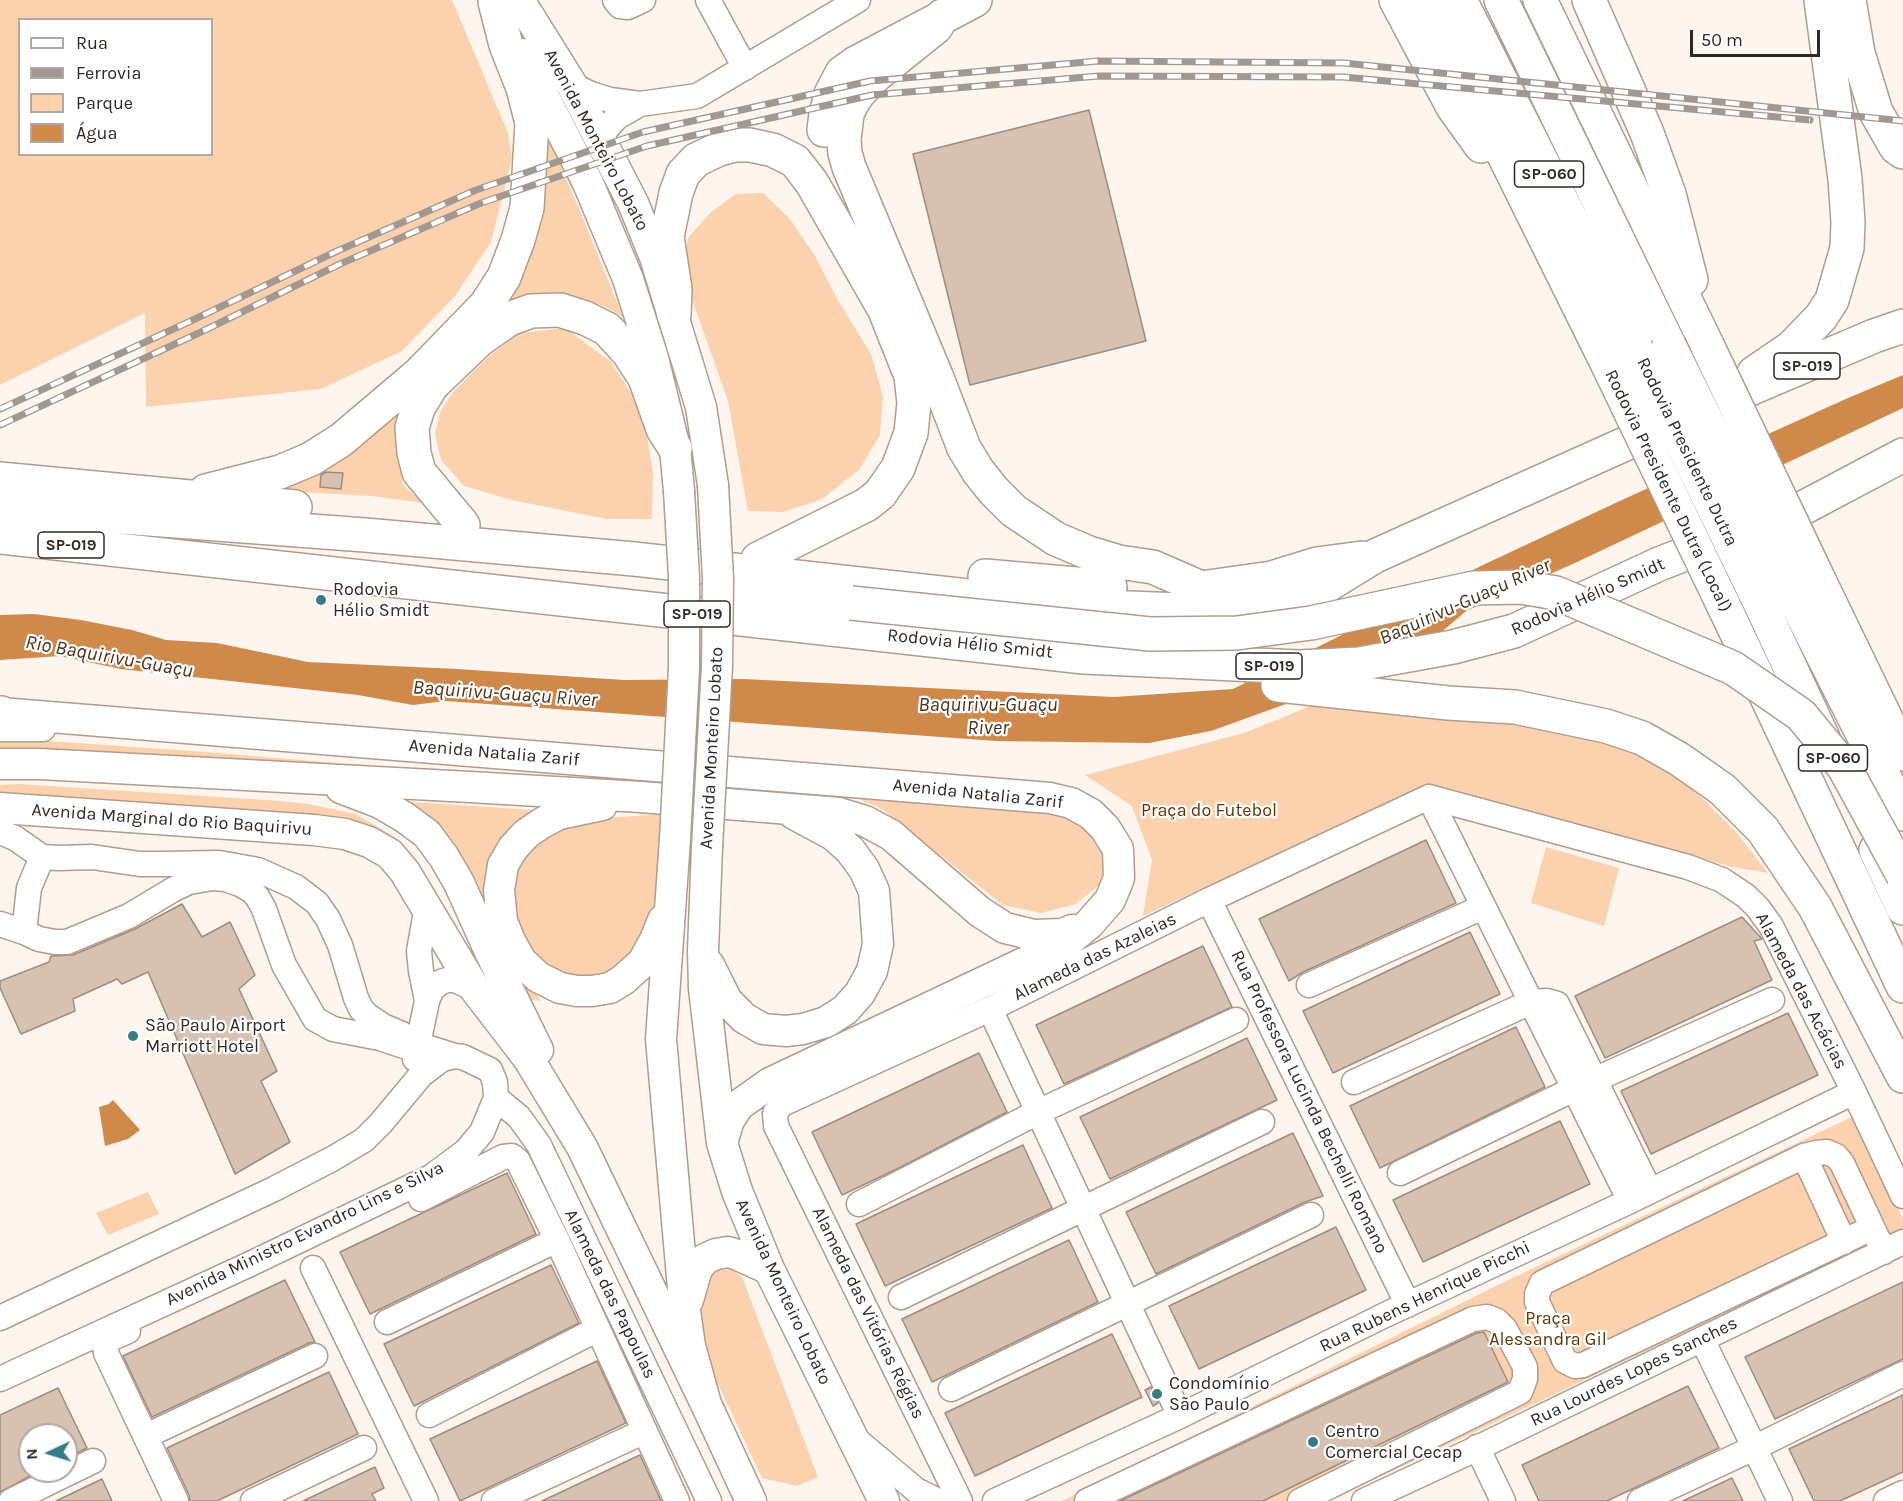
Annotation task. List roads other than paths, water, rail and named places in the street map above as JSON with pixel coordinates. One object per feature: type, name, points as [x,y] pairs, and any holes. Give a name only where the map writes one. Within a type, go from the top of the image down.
[{"type":"highway","points":[[758,559],[866,506],[880,494],[898,468],[911,433],[914,403],[911,376],[828,166],[824,144],[826,114],[831,94],[842,74],[856,63],[975,0]]},
{"type":"highway","points":[[1396,0],[1458,114],[1484,150],[1514,176]]},
{"type":"highway","name":"Rodovia Presidente Dutra (Local)","points":[[1427,0],[1608,365],[1903,986]]},
{"type":"highway","name":"Rodovia Presidente Dutra","points":[[1460,0],[1636,348],[1763,609],[1903,908]]},
{"type":"highway","name":"Rodovia Presidente Dutra","points":[[1501,0],[1669,345],[1903,754]]},
{"type":"highway","name":"Rodovia Presidente Dutra","points":[[1540,0],[1705,341],[1805,586],[1903,814]]},
{"type":"highway","points":[[1589,0],[1647,133],[1669,194],[1705,341]]},
{"type":"highway","points":[[1712,405],[1768,362],[1792,347],[1809,330],[1832,300],[1841,274],[1847,248],[1845,179],[1821,0]]},
{"type":"highway","points":[[1849,0],[1858,53],[1876,112],[1896,147],[1903,153]]},
{"type":"highway","points":[[186,497],[280,472],[311,459],[341,440],[419,374],[486,305],[504,277],[527,208],[532,123],[523,88],[506,45],[503,1]]},
{"type":"highway","points":[[942,16],[936,27],[875,76],[858,94],[848,114],[844,140],[849,167],[933,367],[964,448],[993,490],[1014,511],[1056,539],[1089,553],[1119,562],[1153,567],[1201,588]]},
{"type":"highway","points":[[674,315],[675,289],[667,237],[676,193],[683,174],[696,160],[719,149],[750,144],[773,150],[795,161],[812,183],[884,309]]},
{"type":"highway","points":[[463,525],[419,472],[414,453],[412,428],[418,408],[432,384],[479,340],[510,319],[531,311],[560,310],[585,318],[607,329],[628,352],[645,378],[663,429],[675,448]]},
{"type":"highway","name":"SP-019","points":[[0,508],[365,535],[634,559],[1049,606],[1182,610],[1255,605],[1323,588],[1375,556],[1712,405],[1903,326]]},
{"type":"highway","name":"Rodovia Hélio Smidt","points":[[0,537],[1074,656],[1299,667],[1359,664],[1453,647],[1514,632],[1659,564],[1801,509],[1903,455]]},
{"type":"highway","name":"SP-019","points":[[0,479],[463,525],[758,559],[1112,587],[1201,588],[1272,578],[1317,564],[1375,556]]},
{"type":"highway","points":[[1801,509],[1903,480]]},
{"type":"highway","points":[[0,558],[72,559],[141,554]]},
{"type":"highway","points":[[634,559],[678,579],[770,588],[816,600]]},
{"type":"highway","points":[[626,606],[677,590],[770,601],[816,600],[851,603],[1150,634],[1237,633],[1311,623],[1474,588],[1521,587],[1556,593],[1732,668],[1801,716],[1844,767],[1903,875]]},
{"type":"highway","points":[[1074,656],[1232,682],[1448,703],[1515,707],[1606,726],[1642,738],[1679,759],[1722,789],[1763,830],[1815,907],[1903,1076]]},
{"type":"main road","name":"Avenida Monteiro Lobato","points":[[503,1],[572,86],[633,203],[655,256],[701,407],[713,485],[718,579],[703,951],[704,988],[722,1143],[737,1191],[769,1269],[884,1501]]},
{"type":"main road","name":"Avenida Monteiro Lobato","points":[[503,1],[588,183],[628,279],[653,358],[675,448],[684,577],[684,666],[672,895],[661,1039],[690,1346],[706,1404],[751,1501]]},
{"type":"main road","name":"Avenida Natalia Zarif","points":[[0,713],[1050,798],[1071,802],[1091,814],[1105,828],[1118,849],[1119,878],[1110,900],[1089,924],[1062,934],[1034,935],[1005,928],[980,912],[891,835],[865,821],[839,813],[641,797],[294,777],[0,764]]},
{"type":"main road","points":[[294,777],[351,790],[380,802],[427,834],[444,857],[459,883],[491,954],[576,1127],[582,1147],[706,1404]]},
{"type":"main road","points":[[641,797],[559,814],[526,834],[513,848],[503,865],[499,890],[502,921],[521,961],[538,977],[560,988],[577,991],[610,988],[643,962],[655,940],[672,895]]},
{"type":"main road","name":"Avenida Marginal do Rio Baquirivu","points":[[0,808],[303,829],[345,834],[369,842],[390,854],[427,906],[475,988],[528,1058],[582,1147]]},
{"type":"main road","points":[[703,951],[727,1001],[744,1018],[763,1029],[786,1031],[826,1022],[845,1010],[860,993],[872,971],[878,944],[877,919],[874,891],[864,868],[850,850],[832,836],[810,822],[780,808]]},
{"type":"main road","points":[[722,1143],[729,1120],[739,1105],[762,1088],[1066,943],[1089,924]]},
{"type":"main road","points":[[685,1311],[697,1269],[705,1259],[728,1252],[747,1257],[769,1269]]},
{"type":"street","points":[[615,0],[620,6],[628,7],[643,0]]},
{"type":"street","points":[[708,0],[745,68]]},
{"type":"street","points":[[572,86],[610,100],[640,104],[697,96],[858,0]]},
{"type":"street","points":[[598,137],[617,117],[640,104]]},
{"type":"street","points":[[0,729],[81,730],[397,756],[434,748]]},
{"type":"street","points":[[0,751],[123,756],[214,764],[294,777]]},
{"type":"street","points":[[1429,797],[1531,1002],[1584,1084],[1640,1196]]},
{"type":"street","name":"Alameda das Azaleias","points":[[776,1126],[775,1113],[782,1104],[990,1009],[1209,900],[1429,797]]},
{"type":"street","name":"Alameda das Acácias","points":[[1429,797],[1688,867],[1722,880],[1746,896],[1771,926],[1903,1196]]},
{"type":"street","points":[[0,832],[15,838],[42,857],[92,857],[140,864],[211,862],[237,865],[258,870],[296,887],[317,903],[328,919],[340,945],[356,998],[368,1016],[383,1026],[409,1037],[418,1045],[463,1057],[490,1070],[495,1082],[496,1098]]},
{"type":"street","points":[[24,932],[29,888],[42,857]]},
{"type":"street","points":[[140,864],[146,877],[150,903]]},
{"type":"street","points":[[0,924],[39,939],[67,942],[112,924],[189,882],[212,878],[225,879],[252,891],[264,909],[284,965],[315,1019],[333,1029],[380,1038],[407,1047],[418,1045]]},
{"type":"street","points":[[264,909],[273,900],[296,887]]},
{"type":"street","name":"Rua Professora Lucinda Bechelli Romano","points":[[1209,900],[1408,1305]]},
{"type":"street","points":[[426,1006],[419,951],[427,906]]},
{"type":"street","points":[[1309,985],[1483,907]]},
{"type":"street","points":[[405,1094],[432,989],[441,982],[455,980],[475,988]]},
{"type":"street","points":[[1400,1173],[1584,1084],[1772,1000]]},
{"type":"street","points":[[1354,1082],[1531,1002]]},
{"type":"street","points":[[383,1026],[404,1024],[426,1006]]},
{"type":"street","points":[[990,1009],[1180,1416]]},
{"type":"street","points":[[859,1204],[1038,1112],[1236,1020]]},
{"type":"street","points":[[0,1318],[332,1160],[364,1140],[421,1074],[442,1059],[455,1056]]},
{"type":"street","name":"Rua Rubens Henrique Picchi","points":[[995,1501],[1180,1416],[1493,1263],[1640,1196],[1854,1092]]},
{"type":"street","name":"Avenida Ministro Evandro Lins e Silva","points":[[0,1378],[248,1265],[431,1177],[466,1151],[482,1132],[496,1098]]},
{"type":"street","name":"Alameda das Papoulas","points":[[496,1098],[519,1117],[539,1145],[709,1501]]},
{"type":"street","points":[[901,1297],[1262,1122]]},
{"type":"street","name":"Alameda das Vitórias Régias","points":[[776,1126],[960,1501]]},
{"type":"street","points":[[1872,1228],[1583,1365],[1575,1366],[1565,1361],[1537,1302],[1536,1294],[1542,1283],[1804,1156],[1827,1152],[1836,1156],[1842,1163],[1872,1228],[1893,1247]]},
{"type":"street","points":[[351,1234],[503,1157],[512,1156],[518,1161],[557,1240],[677,1501]]},
{"type":"street","points":[[1804,1156],[1844,1242]]},
{"type":"street","points":[[951,1389],[1311,1215]]},
{"type":"street","points":[[387,1322],[557,1240]]},
{"type":"street","name":"Rua Lourdes Lopes Sanches","points":[[1364,1501],[1893,1247]]},
{"type":"street","points":[[176,1501],[106,1353],[105,1346],[108,1340],[275,1265]]},
{"type":"street","points":[[314,1268],[426,1501]]},
{"type":"street","points":[[1087,1501],[1473,1318],[1487,1317],[1497,1321],[1505,1329],[1525,1367],[1525,1379],[1520,1392],[1300,1501]]},
{"type":"street","points":[[429,1415],[598,1329]]},
{"type":"street","points":[[87,1338],[164,1501]]},
{"type":"street","points":[[1702,1339],[1780,1501]]},
{"type":"street","points":[[146,1436],[315,1356]]},
{"type":"street","points":[[1640,1501],[1754,1448],[1903,1374]]},
{"type":"street","points":[[494,1501],[645,1431]]},
{"type":"street","points":[[848,1432],[916,1490],[938,1501]]},
{"type":"street","points":[[1478,1447],[1503,1501]]},
{"type":"street","points":[[252,1501],[364,1448]]},
{"type":"street","points":[[11,1501],[93,1461]]},
{"type":"street","points":[[1886,1501],[1903,1493]]},
{"type":"water","name":"Baquirivu-Guaçu River","points":[[1903,375],[1903,408],[1575,563],[1466,611],[1438,635],[1297,700],[1211,731],[1149,743],[996,741],[446,701],[413,705],[358,695],[121,669],[60,656],[0,660],[0,615],[34,614],[132,630],[166,640],[217,643],[308,662],[624,680],[743,679],[1114,697],[1233,689],[1485,564],[1624,499]]},
{"type":"water","points":[[113,1100],[140,1130],[128,1139],[105,1146],[99,1107]]},
{"type":"railway","points":[[0,409],[335,252],[476,190],[643,132],[870,81],[1098,61],[1344,63],[1903,121]]},
{"type":"railway","points":[[0,425],[201,332],[340,264],[481,203],[647,146],[872,95],[1099,76],[1343,77],[1810,120]]},
{"type":"place","name":"Rodovia Hélio Smidt","points":[[321,600]]},
{"type":"place","name":"São Paulo Airport Marriott Hotel","points":[[133,1036]]},
{"type":"place","name":"Condomínio São Paulo","points":[[1157,1394]]},
{"type":"place","name":"Centro Comercial Cecap","points":[[1313,1442]]},
{"type":"water label","name":"Rio Baquirivu-Guaçu","points":[[109,657]]},
{"type":"park label","name":"Praça do Futebol","points":[[1209,811]]},
{"type":"park label","name":"Praça Alessandra Gil","points":[[1548,1329]]}]
